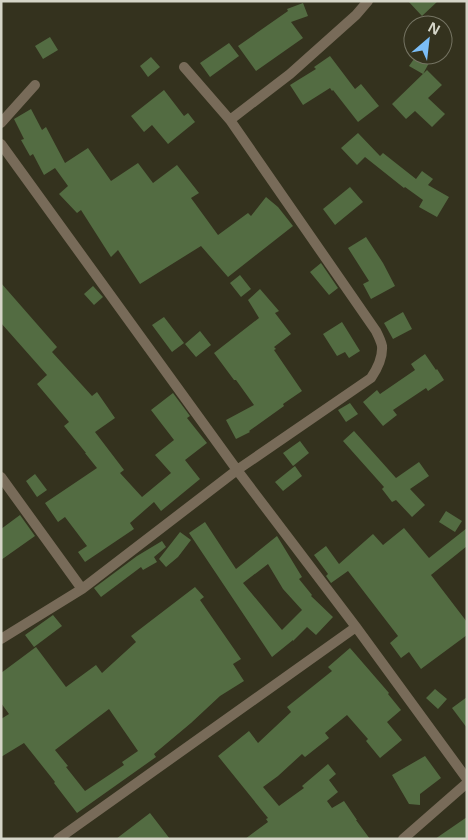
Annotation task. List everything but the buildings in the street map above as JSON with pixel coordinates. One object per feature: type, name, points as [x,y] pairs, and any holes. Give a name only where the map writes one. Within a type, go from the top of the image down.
[{"type":"street","points":[[230,120],[290,74],[356,16],[368,1]]},
{"type":"street","points":[[1,639],[82,589],[237,470],[371,378],[381,356],[382,346],[376,330],[230,120],[184,67]]},
{"type":"street","points":[[1,123],[35,85]]},
{"type":"street","points":[[1,144],[237,470],[356,627],[467,781],[403,839]]},
{"type":"street","points":[[1,477],[82,589]]},
{"type":"street","points":[[58,839],[356,627]]}]
